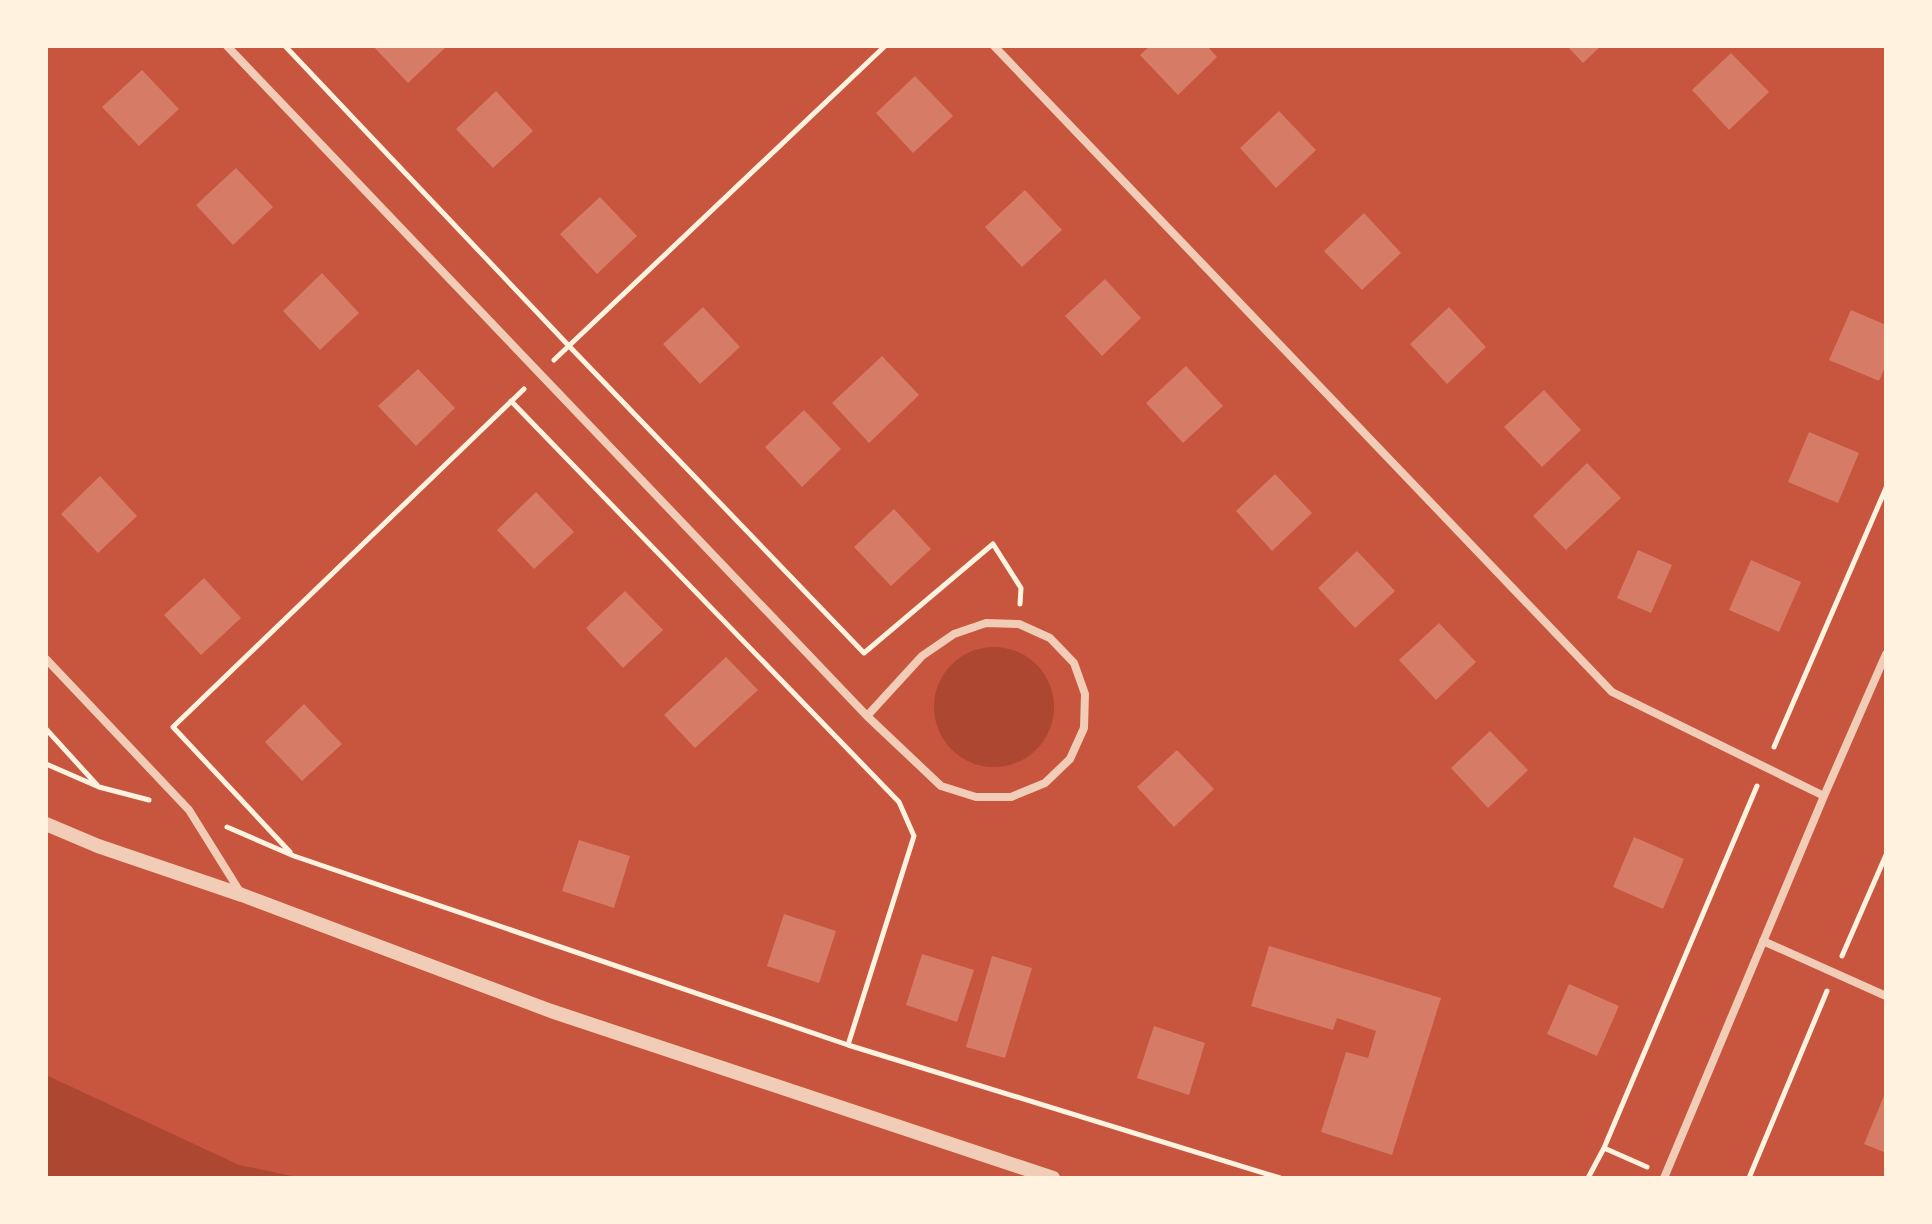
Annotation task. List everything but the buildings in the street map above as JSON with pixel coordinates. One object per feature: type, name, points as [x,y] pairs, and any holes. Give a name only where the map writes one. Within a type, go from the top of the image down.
[{"type":"street","points":[[227,46],[867,716],[941,786],[976,797],[1011,797],[1045,783],[1070,759],[1084,728],[1085,694],[1074,663],[1050,638],[1019,624],[986,623],[954,634],[922,656],[867,716]]},
{"type":"street","points":[[994,46],[1612,692],[1824,796]]},
{"type":"street","points":[[1665,1176],[1886,654]]},
{"type":"street","points":[[46,659],[189,810],[242,895]]},
{"type":"street","points":[[46,824],[98,846],[242,895],[551,1011],[1053,1178]]},
{"type":"street","points":[[1763,941],[1886,996]]},
{"type":"path","points":[[285,46],[864,653],[993,544],[1021,588],[1019,624]]},
{"type":"path","points":[[511,401],[899,802],[914,836],[848,1045]]},
{"type":"path","points":[[1588,1178],[1604,1148],[1886,488]]},
{"type":"path","points":[[173,727],[294,856],[848,1045],[1280,1178]]},
{"type":"path","points":[[46,729],[99,787]]},
{"type":"path","points":[[1749,1178],[1886,855]]},
{"type":"path","points":[[1604,1148],[1665,1176]]},
{"type":"shaded area","points":[[994,647],[1017,651],[1037,664],[1050,684],[1054,707],[1050,730],[1037,750],[1017,763],[994,767],[971,763],[951,750],[938,730],[934,707],[938,684],[951,664],[971,651]]},
{"type":"shaded area","points":[[46,1075],[239,1165],[302,1178],[46,1178]]}]
